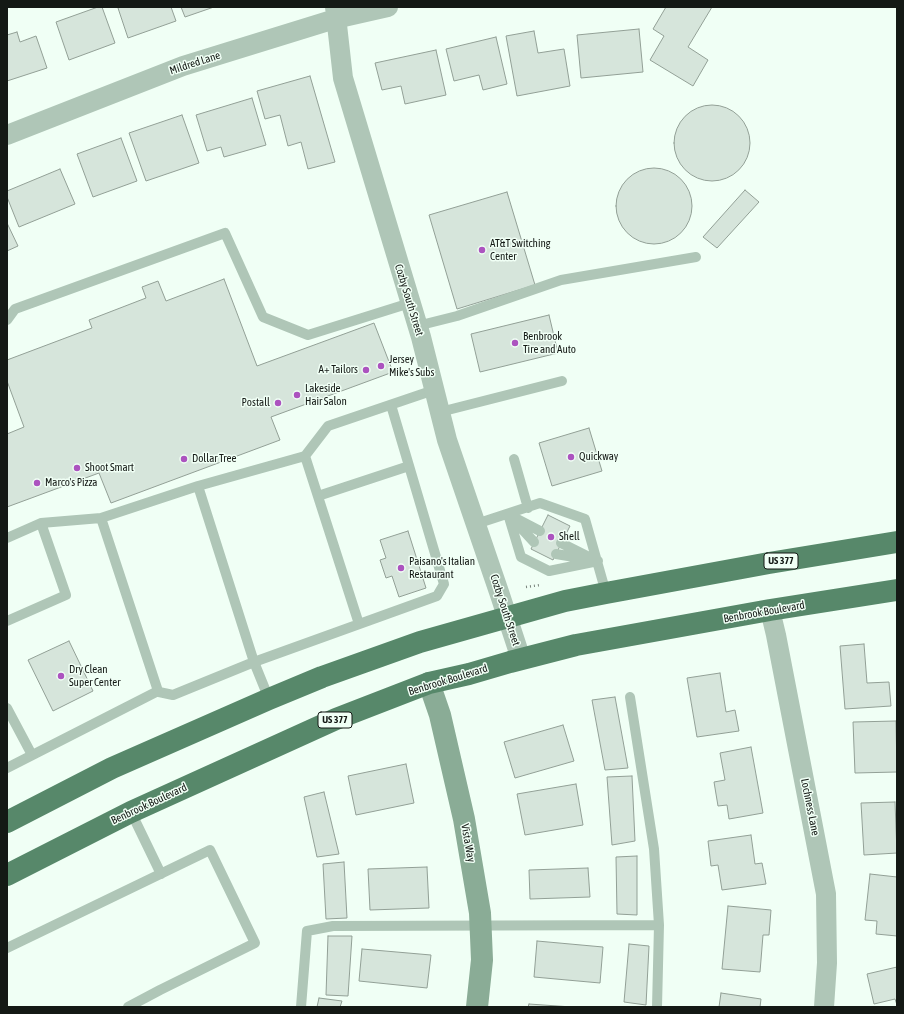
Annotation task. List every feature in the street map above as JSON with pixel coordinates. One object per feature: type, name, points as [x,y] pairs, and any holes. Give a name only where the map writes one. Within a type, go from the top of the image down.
[{"type":"highway","name":"US 377","points":[[7,822],[112,768],[269,699],[322,677],[420,642],[565,601],[769,562],[897,542]]},
{"type":"highway","name":"Benbrook Boulevard","points":[[7,875],[131,812],[336,719],[429,683],[469,674],[576,645],[770,610],[897,590]]},
{"type":"street","name":"Mildred Lane","points":[[7,134],[183,66],[335,13],[388,7]]},
{"type":"street","name":"Cozby South Street","points":[[335,13],[343,78],[418,326],[447,440],[521,659]]},
{"type":"street","name":"Lochness Lane","points":[[770,610],[776,634],[826,894],[827,963],[824,1007]]},
{"type":"street","name":"Vista Way","points":[[429,683],[440,715],[464,819],[480,913],[482,960],[478,1007]]},
{"type":"lane","points":[[7,320],[15,309],[225,233],[264,317],[308,335],[410,303]]},
{"type":"lane","points":[[418,326],[457,316],[561,280],[696,257]]},
{"type":"lane","points":[[440,412],[562,381]]},
{"type":"lane","points":[[7,538],[41,523],[101,518],[198,486],[305,456],[328,426],[434,390]]},
{"type":"lane","points":[[7,768],[158,691],[173,695],[254,662],[437,596],[444,584],[391,405]]},
{"type":"lane","points":[[305,456],[359,624]]},
{"type":"lane","points":[[514,459],[528,508]]},
{"type":"lane","points":[[318,496],[409,466]]},
{"type":"lane","points":[[198,486],[254,662],[269,699]]},
{"type":"lane","points":[[476,524],[540,503],[585,519],[606,593]]},
{"type":"lane","points":[[508,514],[540,531]]},
{"type":"lane","points":[[508,514],[534,542]]},
{"type":"lane","points":[[508,514],[521,556],[549,571],[598,562]]},
{"type":"lane","points":[[101,518],[158,691]]},
{"type":"lane","points":[[7,621],[66,595],[41,523]]},
{"type":"lane","points":[[561,543],[598,562]]},
{"type":"lane","points":[[556,554],[598,562]]},
{"type":"lane","points":[[630,697],[654,849],[659,925],[657,1007]]},
{"type":"lane","points":[[7,708],[32,755]]},
{"type":"lane","points":[[131,812],[161,874]]},
{"type":"lane","points":[[7,948],[210,850],[255,943],[128,1007]]},
{"type":"lane","points":[[301,1007],[307,930],[333,926],[659,925]]},
{"type":"building","points":[[98,7],[102,7],[115,43],[69,60],[56,22]]},
{"type":"building","points":[[171,7],[176,21],[128,38],[118,8]]},
{"type":"building","points":[[181,7],[214,7],[185,17]]},
{"type":"building","points":[[666,7],[712,7],[688,47],[708,60],[693,86],[650,60],[664,36],[653,29]]},
{"type":"building","points":[[639,29],[643,72],[581,78],[577,35]]},
{"type":"building","points":[[534,31],[538,53],[564,49],[570,86],[517,96],[506,36]]},
{"type":"building","points":[[17,32],[20,42],[36,36],[47,68],[7,81],[7,35]]},
{"type":"building","points":[[496,37],[507,84],[483,90],[479,75],[454,81],[446,49]]},
{"type":"building","points":[[436,50],[446,95],[405,104],[401,86],[382,90],[375,63]]},
{"type":"building","points":[[310,76],[335,162],[308,169],[301,142],[288,146],[280,115],[265,119],[257,91]]},
{"type":"building","points":[[252,98],[266,145],[224,157],[221,147],[207,151],[196,115]]},
{"type":"building","points":[[705,105],[719,105],[733,111],[744,122],[750,136],[750,150],[747,158],[739,170],[733,175],[719,181],[705,181],[691,175],[680,164],[674,150],[674,136],[680,122],[691,111]]},
{"type":"building","points":[[182,115],[199,163],[146,181],[129,133]]},
{"type":"building","points":[[121,138],[137,181],[93,197],[77,154]]},
{"type":"building","points":[[647,168],[661,168],[675,174],[686,185],[692,199],[692,213],[689,221],[681,233],[675,238],[661,244],[647,244],[633,238],[622,227],[616,213],[616,199],[622,185],[633,174]]},
{"type":"building","points":[[60,169],[75,204],[19,227],[7,197],[7,191]]},
{"type":"building","points":[[745,190],[759,202],[717,248],[703,237]]},
{"type":"building","name":"AT&T Switching Center","points":[[507,192],[535,285],[457,309],[429,215]]},
{"type":"building","points":[[7,223],[18,246],[7,251]]},
{"type":"building","points":[[224,279],[257,366],[374,323],[393,372],[271,417],[280,440],[111,503],[99,473],[7,507],[7,434],[24,427],[7,381],[7,360],[92,328],[89,320],[146,298],[142,287],[158,281],[166,301]]},
{"type":"building","name":"Benbrook Tire and Auto","points":[[549,315],[558,353],[480,372],[471,334]]},
{"type":"building","name":"Quickway","points":[[589,428],[602,471],[552,486],[539,443]]},
{"type":"building","name":"Shell","points":[[548,515],[570,526],[553,560],[531,549]]},
{"type":"building","name":"Paisano's Italian Restaurant","points":[[408,531],[426,588],[399,597],[392,576],[386,578],[380,560],[386,558],[380,540]]},
{"type":"building","name":"Dry Clean Super Center","points":[[69,641],[93,691],[53,711],[28,660]]},
{"type":"building","points":[[864,644],[867,683],[889,682],[891,706],[845,709],[840,646]]},
{"type":"building","points":[[720,673],[726,712],[735,710],[739,731],[697,737],[687,678]]},
{"type":"building","points":[[615,697],[628,768],[605,770],[592,700]]},
{"type":"building","points":[[896,721],[897,772],[855,773],[853,722]]},
{"type":"building","points":[[563,725],[574,761],[515,778],[504,742]]},
{"type":"building","points":[[751,747],[763,813],[729,819],[727,805],[718,806],[714,782],[725,780],[720,753]]},
{"type":"building","points":[[406,764],[414,803],[356,815],[348,776]]},
{"type":"building","points":[[632,776],[635,841],[612,845],[607,777]]},
{"type":"building","points":[[576,784],[583,825],[525,835],[517,794]]},
{"type":"building","points":[[324,792],[339,854],[317,857],[304,797]]},
{"type":"building","points":[[895,802],[897,853],[864,855],[861,803]]},
{"type":"building","points":[[751,835],[755,864],[762,863],[766,884],[722,890],[718,865],[711,866],[708,841]]},
{"type":"building","points":[[637,856],[637,915],[617,914],[616,857]]},
{"type":"building","points":[[344,862],[347,918],[326,919],[323,864]]},
{"type":"building","points":[[427,867],[429,908],[370,910],[368,869]]},
{"type":"building","points":[[588,868],[590,897],[530,899],[529,870]]},
{"type":"building","points":[[870,874],[897,877],[897,936],[876,934],[877,921],[865,920]]},
{"type":"building","points":[[728,906],[771,910],[769,935],[763,935],[760,972],[722,969]]},
{"type":"building","points":[[328,936],[352,936],[348,996],[326,995]]},
{"type":"building","points":[[537,941],[603,947],[600,983],[534,977]]},
{"type":"building","points":[[629,944],[649,946],[646,1005],[624,1002]]},
{"type":"building","points":[[362,949],[431,955],[427,988],[359,981]]},
{"type":"building","points":[[897,967],[897,1005],[895,999],[874,1004],[867,974]]},
{"type":"building","points":[[721,993],[761,999],[760,1007],[719,1007]]},
{"type":"building","points":[[319,998],[342,1001],[340,1007],[317,1007]]},
{"type":"building","points":[[529,1004],[572,1007],[528,1007]]},
{"type":"place","name":"AT&T Switching Center","points":[[482,250]]},
{"type":"place","name":"Benbrook Tire and Auto","points":[[515,343]]},
{"type":"place","name":"Jersey Mike's Subs","points":[[381,366]]},
{"type":"place","name":"A+ Tailors","points":[[366,370]]},
{"type":"place","name":"Lakeside Hair Salon","points":[[297,395]]},
{"type":"place","name":"Postall","points":[[278,403]]},
{"type":"place","name":"Quickway","points":[[571,457]]},
{"type":"place","name":"Dollar Tree","points":[[184,459]]},
{"type":"place","name":"Shoot Smart","points":[[77,468]]},
{"type":"place","name":"Marco's Pizza","points":[[37,483]]},
{"type":"place","name":"Shell","points":[[551,537]]},
{"type":"place","name":"Paisano's Italian Restaurant","points":[[401,568]]},
{"type":"place","name":"Dry Clean Super Center","points":[[61,676]]}]
